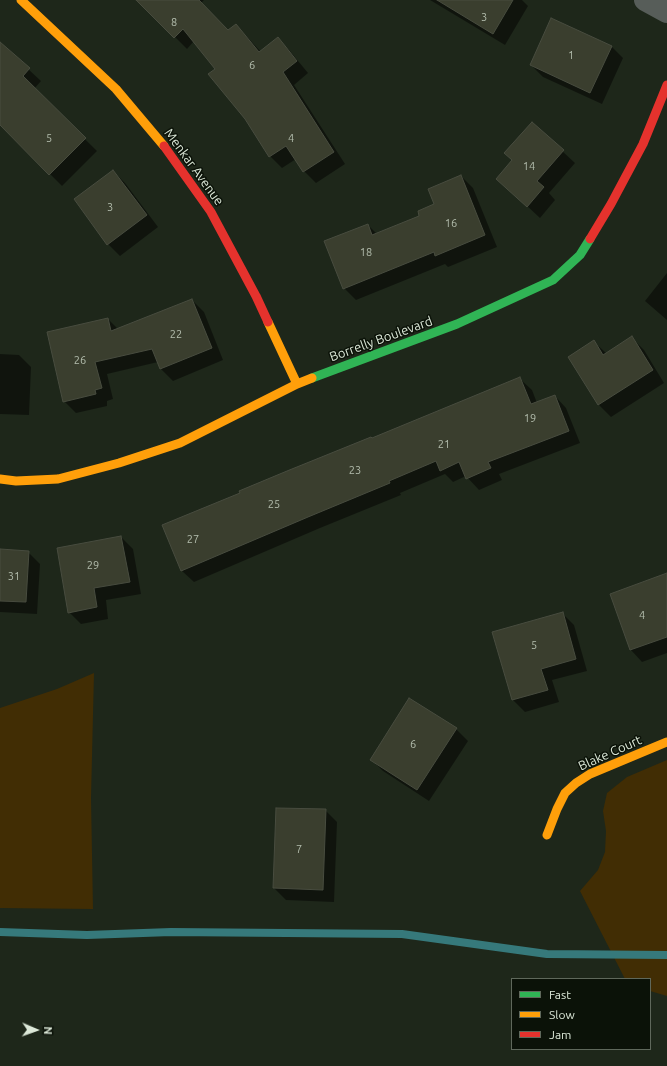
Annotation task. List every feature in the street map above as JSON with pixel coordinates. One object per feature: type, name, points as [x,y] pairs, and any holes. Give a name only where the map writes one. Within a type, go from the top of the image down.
[{"type":"street","name":"Menkar Avenue","points":[[21,0],[116,88],[162,142],[211,212],[256,296],[298,384]]},
{"type":"street","points":[[645,0],[667,12]]},
{"type":"street","name":"Borrelly Boulevard","points":[[0,479],[16,481],[58,479],[119,463],[180,443],[298,384],[457,324],[553,280],[580,255],[611,204],[644,144],[667,85]]},
{"type":"street","name":"Blake Court","points":[[546,835],[565,794],[576,783],[590,774],[667,742]]},
{"type":"shaded area","points":[[94,673],[91,798],[93,909],[0,908],[0,708],[57,689]]},
{"type":"shaded area","points":[[667,760],[667,996],[651,991],[651,978],[624,978],[580,891],[598,870],[605,852],[606,831],[603,811],[607,793],[627,777]]},
{"type":"building","points":[[136,0],[199,0],[228,30],[236,24],[259,52],[278,37],[297,61],[283,72],[334,152],[303,172],[286,146],[269,157],[245,119],[208,74],[215,69],[183,29],[174,38]]},
{"type":"building","points":[[437,0],[513,0],[493,34]]},
{"type":"building","points":[[551,18],[612,46],[590,93],[530,65]]},
{"type":"building","points":[[0,42],[30,68],[23,76],[86,138],[49,175],[0,125]]},
{"type":"building","points":[[532,122],[564,150],[537,181],[544,187],[527,207],[496,179],[512,160],[504,153]]},
{"type":"building","points":[[113,170],[147,215],[107,245],[74,199]]},
{"type":"building","points":[[461,175],[485,235],[435,256],[434,252],[343,289],[324,241],[368,224],[372,235],[419,216],[418,211],[434,204],[428,189]]},
{"type":"building","points":[[192,299],[212,348],[160,369],[152,349],[95,362],[102,388],[95,390],[96,394],[63,402],[47,332],[108,318],[111,331]]},
{"type":"building","points":[[632,336],[653,370],[598,405],[568,357],[594,340],[603,355]]},
{"type":"building","points":[[520,377],[531,404],[555,395],[569,431],[488,462],[491,468],[466,479],[459,462],[440,471],[436,461],[389,481],[390,483],[181,571],[162,525],[240,493],[239,491],[287,471]]},
{"type":"building","points":[[121,536],[130,582],[94,588],[97,607],[68,613],[57,548]]},
{"type":"building","points":[[0,549],[29,551],[26,602],[0,601]]},
{"type":"building","points":[[667,573],[667,637],[630,650],[610,594]]},
{"type":"building","points":[[563,612],[576,659],[541,669],[548,690],[512,700],[492,632]]},
{"type":"building","points":[[409,698],[457,728],[417,790],[370,760]]},
{"type":"building","points":[[276,808],[326,809],[323,890],[273,888]]},
{"type":"waterway","points":[[0,932],[87,935],[171,932],[402,934],[547,954],[667,955]]},
{"type":"traffic: fast","points":[[312,378],[457,324],[553,280],[580,255],[590,239]]},
{"type":"traffic: slow","points":[[21,0],[116,89],[164,146]]},
{"type":"traffic: slow","points":[[268,322],[297,384]]},
{"type":"traffic: slow","points":[[0,479],[16,481],[58,479],[119,463],[180,443],[297,384],[312,378]]},
{"type":"traffic: slow","points":[[547,835],[565,793],[576,783],[590,774],[667,742]]},
{"type":"traffic: jam","points":[[590,239],[611,204],[643,144],[667,85]]},
{"type":"traffic: jam","points":[[164,146],[211,212],[256,296],[268,322]]}]
